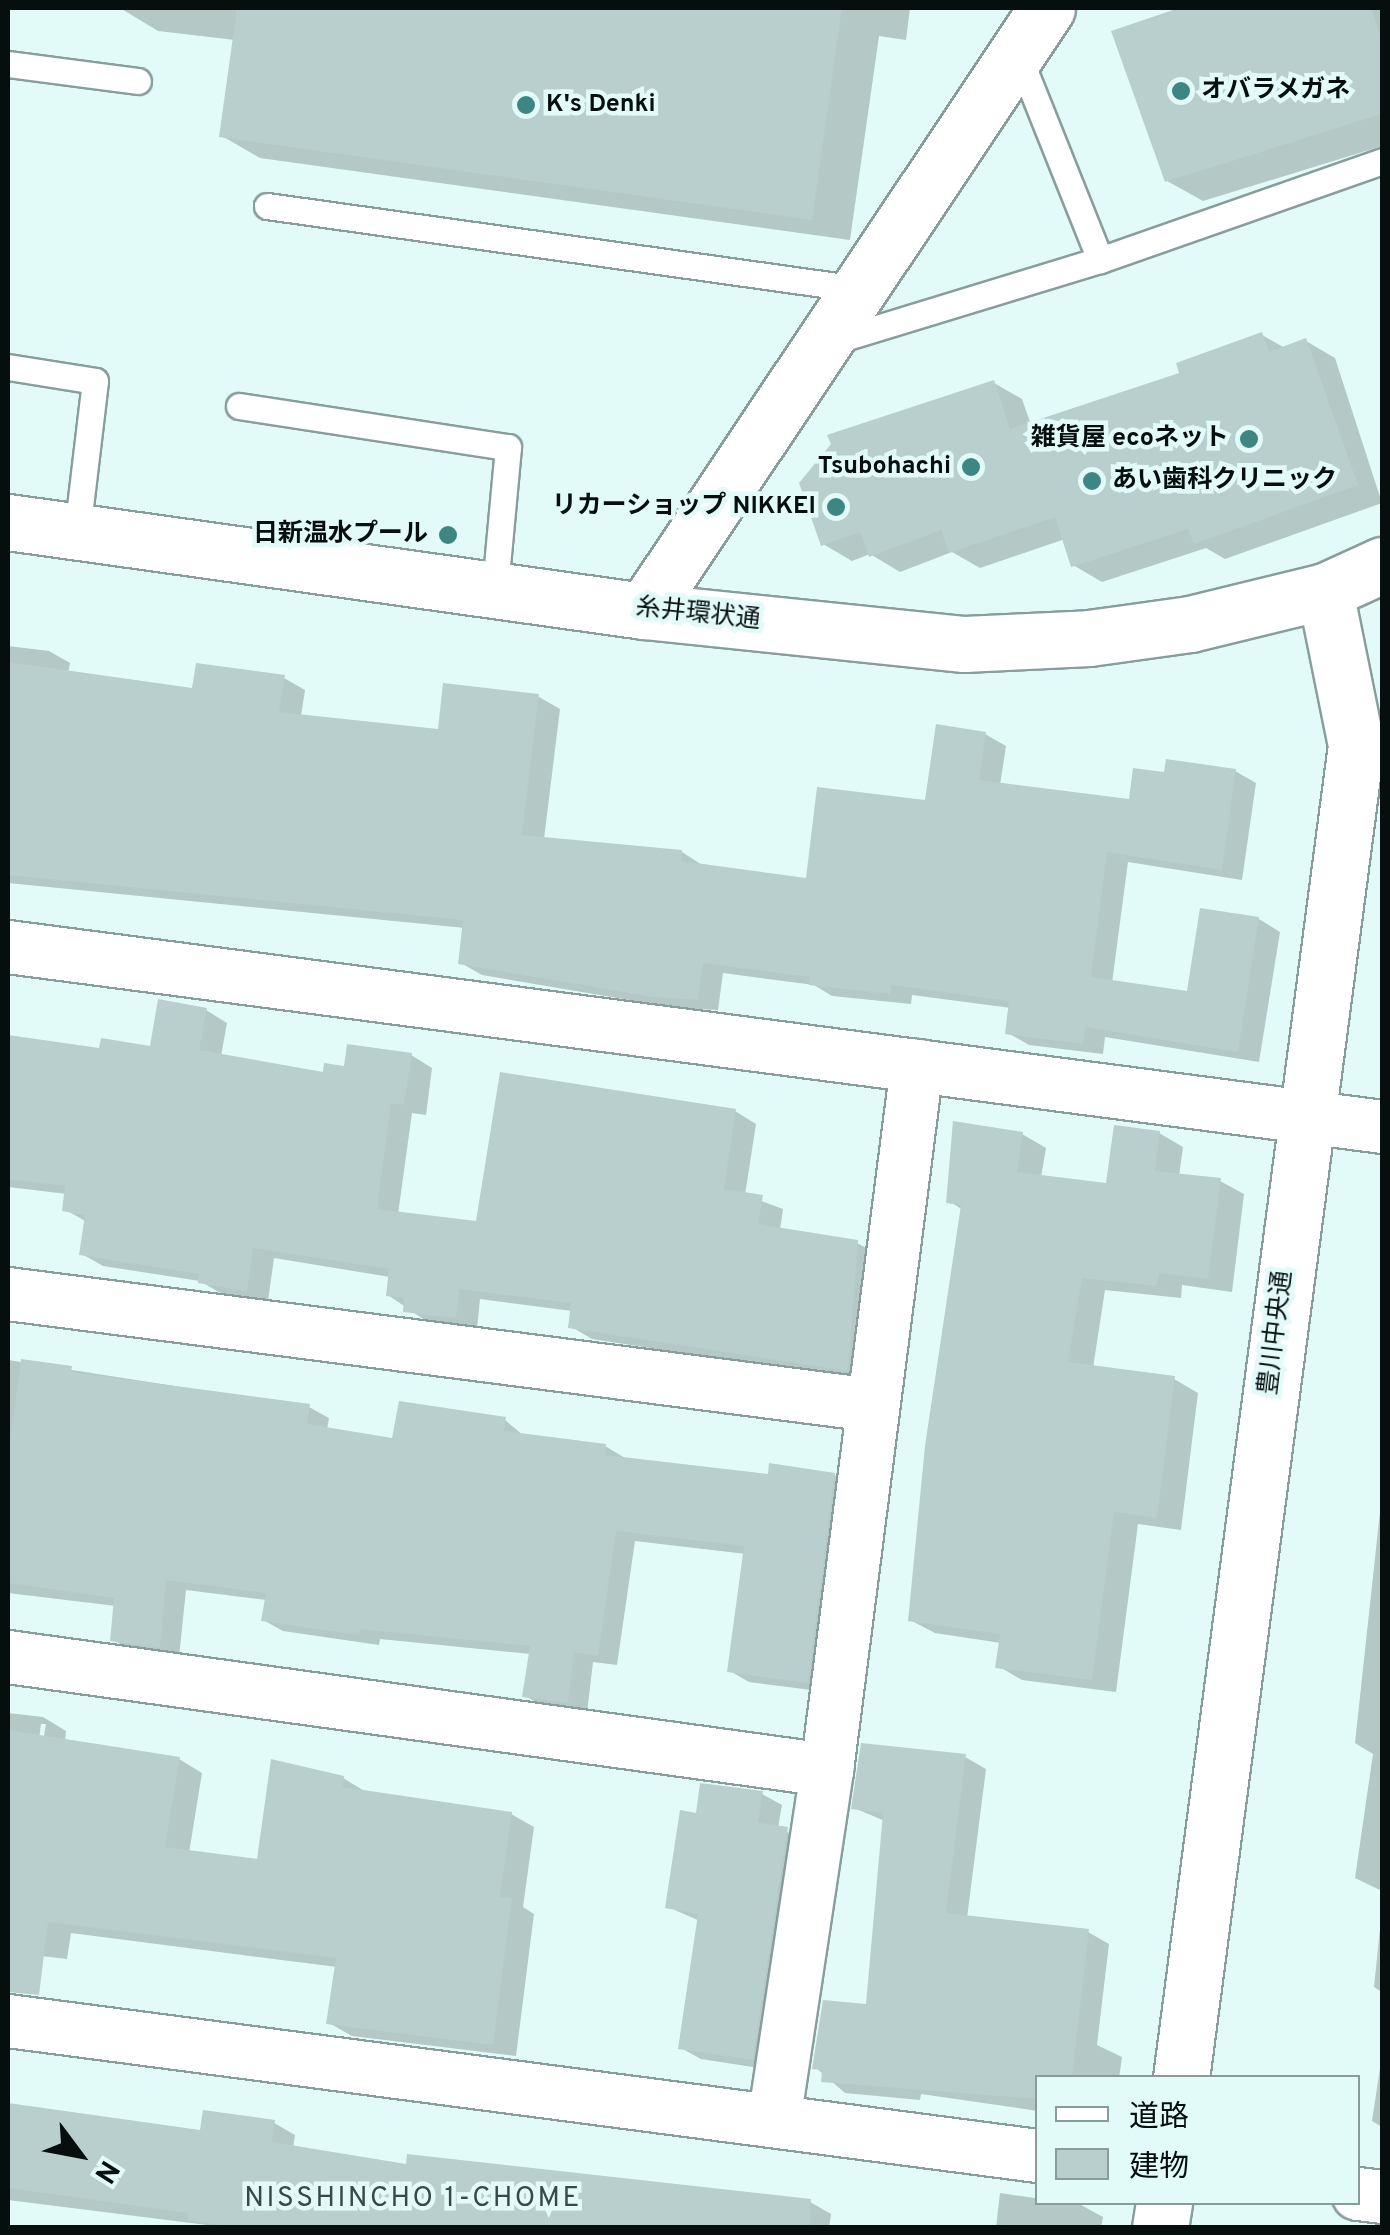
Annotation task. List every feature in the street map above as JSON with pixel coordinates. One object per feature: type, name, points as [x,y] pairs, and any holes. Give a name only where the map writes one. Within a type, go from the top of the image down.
[{"type":"street","points":[[644,611],[1047,8]]},
{"type":"street","name":"糸井環状通","points":[[8,522],[495,587],[644,611],[964,644],[1088,638],[1190,624],[1324,591],[1382,565]]},
{"type":"street","name":"豊川中央通","points":[[1181,2075],[1304,1118],[1356,745],[1324,591]]},
{"type":"street","points":[[8,948],[1382,1127]]},
{"type":"street","points":[[774,2121],[827,1770],[916,1066]]},
{"type":"street","points":[[8,1294],[872,1405]]},
{"type":"street","points":[[8,1657],[827,1770]]},
{"type":"street","points":[[8,2021],[1035,2156]]},
{"type":"lane","points":[[1017,52],[1100,260]]},
{"type":"lane","points":[[8,64],[138,81]]},
{"type":"lane","points":[[822,345],[1100,260],[1382,162]]},
{"type":"lane","points":[[267,206],[858,289]]},
{"type":"lane","points":[[8,368],[95,381],[77,531]]},
{"type":"lane","points":[[239,406],[508,447],[495,587]]},
{"type":"building","name":"K's Denki","points":[[237,8],[842,8],[812,220],[219,137]]},
{"type":"building","points":[[1179,8],[1371,8],[1382,42],[1382,114],[1165,182],[1111,31]]},
{"type":"building","points":[[1262,332],[1269,352],[1306,338],[1358,485],[1194,544],[1188,529],[1071,567],[1055,517],[949,553],[941,530],[869,557],[860,532],[821,546],[799,483],[831,444],[827,435],[994,380],[1010,429],[1179,373],[1176,363]]},
{"type":"building","points":[[8,662],[192,688],[196,663],[285,675],[279,712],[438,729],[443,683],[539,694],[522,835],[682,850],[681,861],[806,878],[817,787],[925,800],[936,724],[986,732],[979,780],[1129,799],[1133,768],[1164,772],[1166,759],[1236,769],[1222,870],[1107,852],[1091,977],[1187,991],[1200,908],[1259,917],[1238,1052],[1085,1027],[1083,1044],[1005,1034],[1009,1001],[891,985],[890,994],[809,985],[810,977],[703,963],[698,1000],[653,997],[458,964],[463,920],[8,875]]},
{"type":"building","points":[[158,999],[207,1008],[199,1050],[323,1072],[324,1063],[344,1066],[347,1044],[412,1053],[404,1105],[391,1103],[377,1209],[476,1221],[500,1072],[736,1109],[724,1189],[763,1195],[758,1224],[858,1240],[848,1371],[568,1328],[571,1303],[459,1289],[456,1318],[403,1312],[404,1298],[386,1296],[389,1269],[253,1248],[247,1291],[198,1283],[199,1274],[79,1255],[85,1215],[62,1211],[65,1186],[8,1179],[8,1035],[99,1048],[101,1038],[150,1046]]},
{"type":"building","points":[[953,1121],[1023,1132],[1017,1172],[1106,1183],[1114,1125],[1160,1131],[1155,1171],[1221,1178],[1208,1279],[1159,1273],[1157,1286],[1082,1278],[1068,1362],[1175,1376],[1157,1518],[1114,1512],[1092,1680],[995,1668],[1000,1634],[908,1621],[925,1446],[961,1205],[946,1203]]},
{"type":"building","points":[[21,1359],[72,1366],[71,1372],[310,1404],[307,1424],[392,1438],[399,1401],[506,1417],[504,1431],[606,1444],[605,1455],[768,1474],[769,1463],[835,1473],[808,1683],[727,1672],[744,1546],[616,1531],[598,1656],[574,1652],[568,1703],[522,1697],[530,1646],[360,1629],[359,1635],[261,1621],[266,1593],[166,1580],[160,1648],[110,1641],[114,1598],[8,1583],[8,1456]]},
{"type":"building","points":[[8,1730],[180,1757],[165,1847],[257,1859],[271,1759],[344,1776],[343,1787],[512,1812],[500,1897],[512,1898],[493,2045],[326,2024],[336,1958],[48,1922],[39,1995],[8,1992]]},
{"type":"building","points":[[861,1743],[966,1754],[946,1913],[1089,1929],[1072,2075],[1035,2075],[1035,2099],[821,2082],[822,2070],[812,2069],[823,2000],[866,2004],[883,1813],[851,1809]]},
{"type":"building","points":[[700,1783],[763,1791],[758,1822],[788,1827],[753,2060],[678,2049],[698,1914],[665,1908],[680,1810],[696,1813]]},
{"type":"building","points":[[8,2103],[200,2130],[203,2110],[275,2120],[272,2142],[406,2164],[407,2154],[811,2199],[810,2228],[237,2228],[187,2220],[188,2213],[8,2188]]},
{"type":"place","name":"オバラメガネ","points":[[1181,91]]},
{"type":"place","name":"K's Denki","points":[[526,105]]},
{"type":"place","name":"雑貨屋 ecoネット","points":[[1249,439]]},
{"type":"place","name":"Tsubohachi","points":[[971,467]]},
{"type":"place","name":"あい歯科クリニック","points":[[1092,481]]},
{"type":"place","name":"リカーショップ NIKKEI","points":[[836,507]]},
{"type":"place","name":"日新温水プール","points":[[448,535]]},
{"type":"district","name":"NISSHINCHO 1-CHOME","points":[[413,2199]]}]
